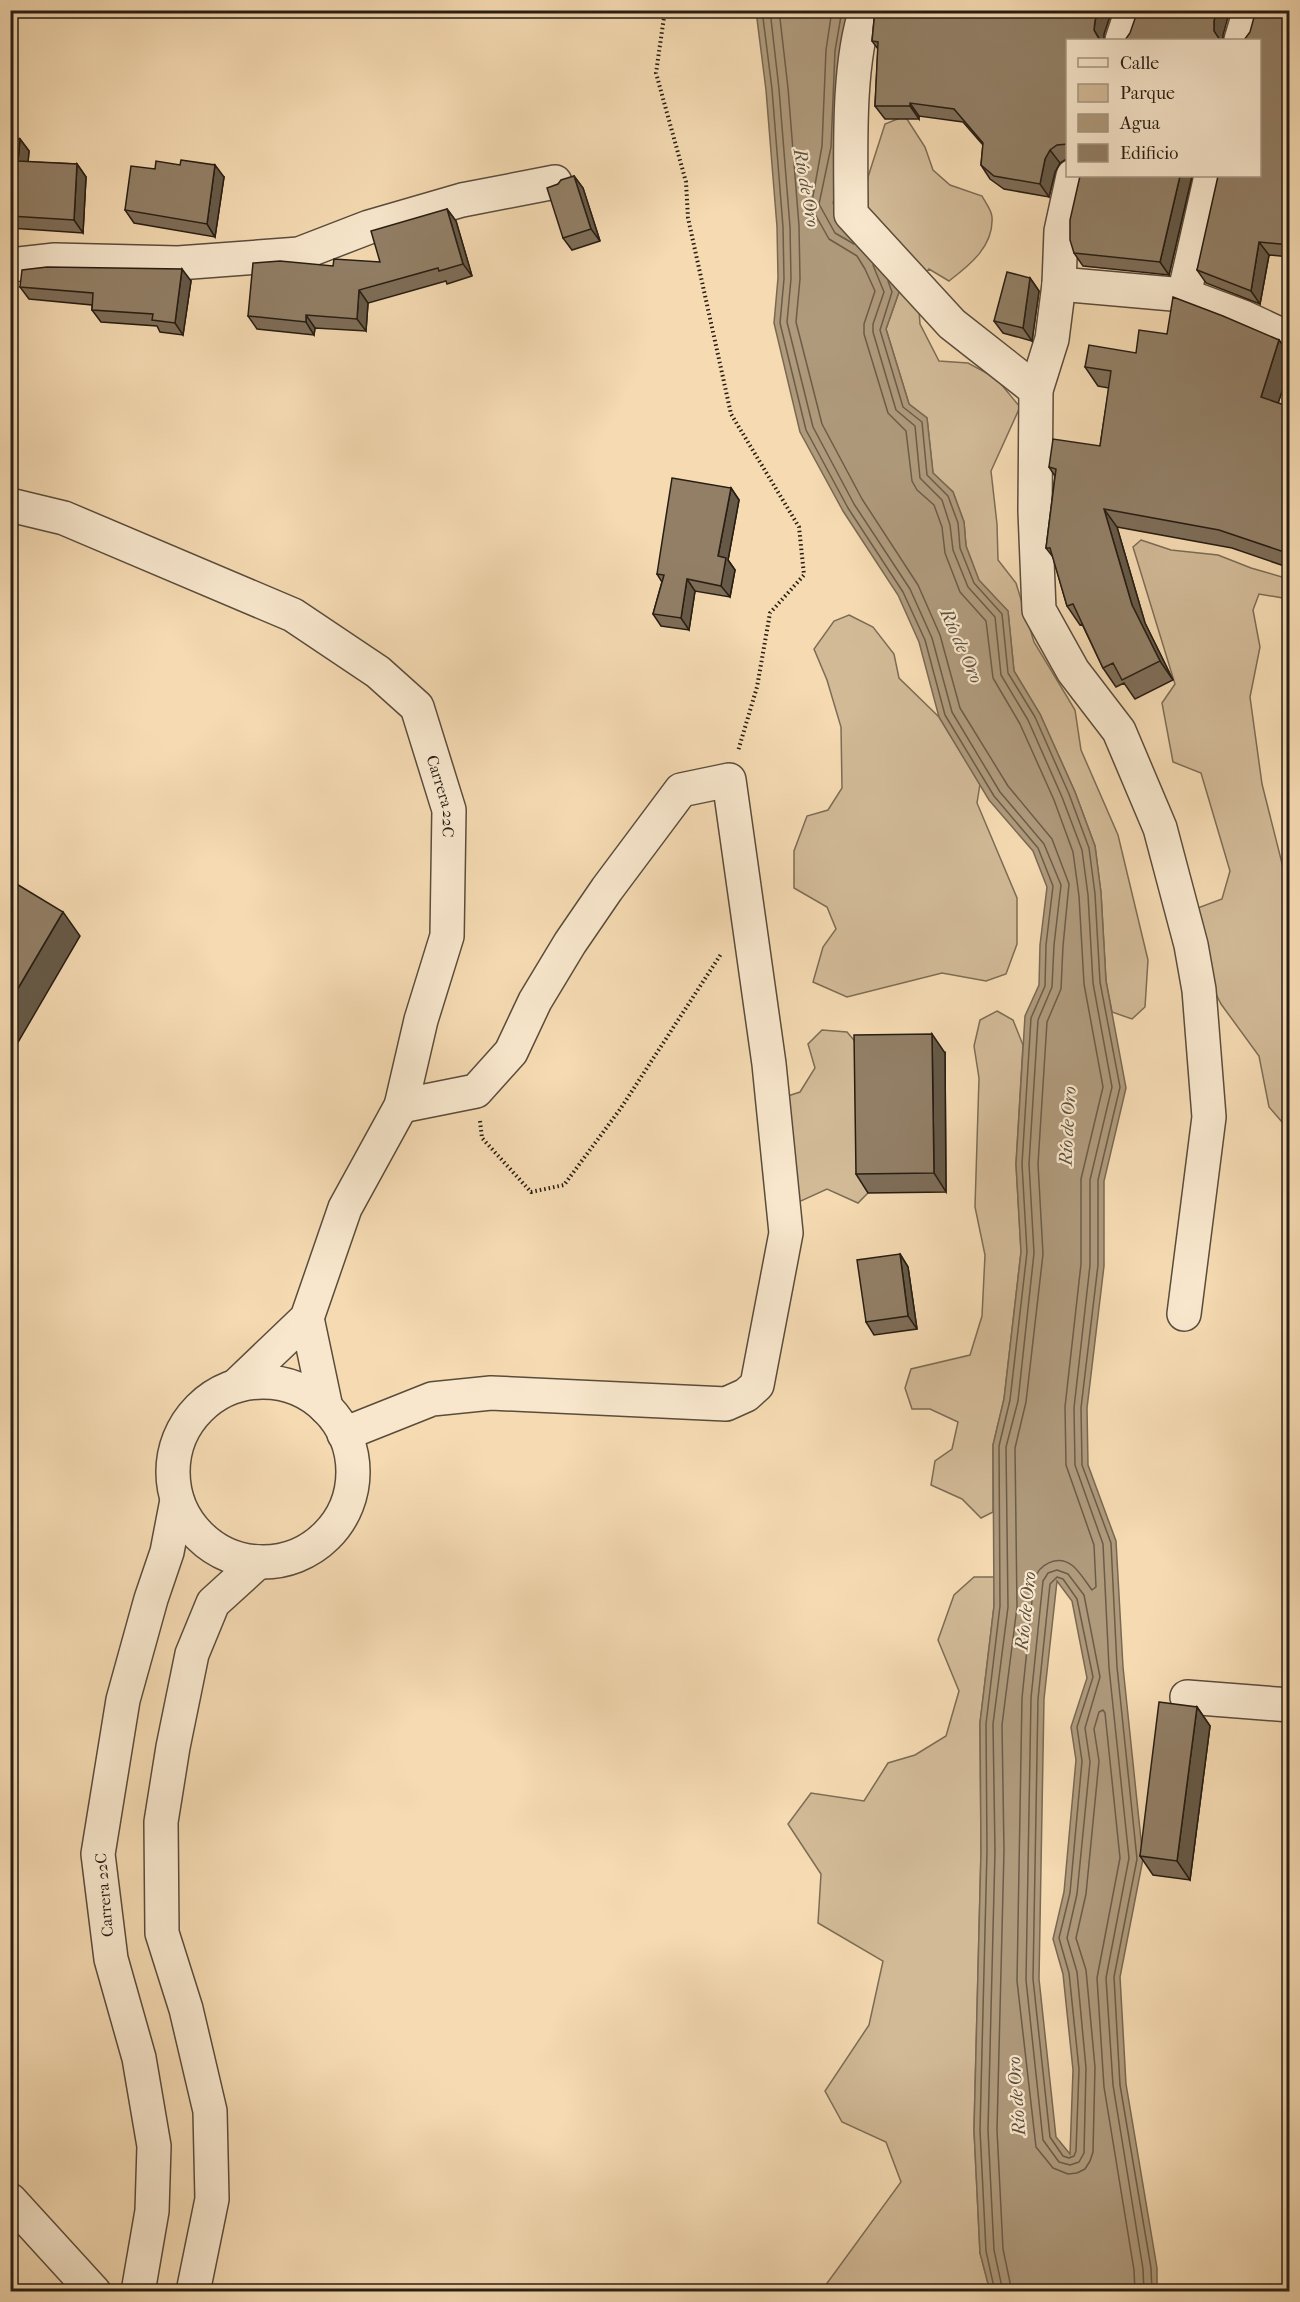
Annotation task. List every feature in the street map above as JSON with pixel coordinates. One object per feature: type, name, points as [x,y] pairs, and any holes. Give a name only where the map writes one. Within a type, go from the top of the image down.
[{"type":"street","points":[[866,10],[859,30],[854,85],[851,214],[952,324],[1036,390]]},
{"type":"street","points":[[1122,39],[1132,10]]},
{"type":"street","points":[[1241,39],[1250,10]]},
{"type":"street","points":[[1073,177],[1061,231],[1059,284],[1052,339],[1036,390],[1035,511],[1039,609],[1073,671],[1119,730],[1160,828],[1191,945],[1199,990],[1209,1117],[1184,1314]]},
{"type":"street","points":[[1184,295],[1212,177]]},
{"type":"street","points":[[10,265],[55,260],[178,263],[299,254],[369,227],[462,200],[555,182]]},
{"type":"street","points":[[1059,284],[1184,295],[1243,317],[1290,339]]},
{"type":"street","name":"Carrera 22C","points":[[10,505],[64,518],[293,615],[378,672],[417,707],[449,810],[447,936],[421,1020],[401,1106],[345,1208],[308,1318],[238,1384]]},
{"type":"street","points":[[335,1421],[432,1399],[490,1393],[726,1404],[746,1395],[757,1385],[786,1233],[769,1064],[729,780],[681,790],[570,943],[535,1001],[511,1052],[476,1090],[401,1106]]},
{"type":"street","name":"Carrera 22C","points":[[308,1318],[335,1421]]},
{"type":"street","points":[[268,1382],[289,1386],[309,1395],[335,1421],[349,1445],[353,1466],[352,1488],[346,1509],[335,1527],[320,1543],[301,1554],[280,1561],[258,1562],[237,1559],[217,1550],[200,1537],[186,1520],[177,1500],[173,1479],[174,1457],[180,1436],[191,1418],[206,1402],[238,1384],[268,1382]]},
{"type":"street","name":"Carrera 22C","points":[[138,2292],[152,2211],[154,2146],[139,2058],[111,1959],[98,1854],[123,1700],[151,1599],[167,1552],[177,1500]]},
{"type":"street","points":[[193,2292],[212,2199],[210,2111],[186,2009],[162,1933],[161,1822],[173,1747],[192,1654],[213,1603],[258,1562]]},
{"type":"street","points":[[1187,1697],[1290,1705]]},
{"type":"street","points":[[10,2200],[94,2292]]},
{"type":"path","points":[[665,10],[656,73],[686,182],[688,218],[731,414],[799,527],[804,575],[770,613],[757,687],[729,780]]},
{"type":"path","points":[[476,1090],[482,1138],[531,1192],[564,1185],[621,1108],[723,951]]},
{"type":"green space","points":[[905,116],[925,147],[933,170],[950,185],[982,196],[992,215],[992,227],[985,246],[965,268],[949,281],[929,269],[917,284],[920,324],[939,361],[968,363],[996,378],[1020,407],[991,471],[997,524],[998,560],[1016,583],[1034,642],[1075,710],[1081,750],[1118,835],[1148,960],[1145,1007],[1132,1019],[1112,1012],[1106,981],[1101,893],[1095,846],[1075,792],[1040,714],[1014,671],[1008,611],[979,581],[966,546],[964,522],[953,492],[933,473],[927,418],[909,404],[886,329],[899,292],[865,204],[868,177],[885,124]]},
{"type":"green space","points":[[1141,540],[1171,550],[1218,555],[1289,579],[1289,599],[1259,594],[1253,610],[1260,647],[1250,697],[1262,784],[1289,891],[1289,1130],[1269,1107],[1259,1056],[1221,1004],[1192,947],[1195,909],[1222,899],[1230,871],[1201,773],[1173,762],[1162,703],[1175,684],[1133,547]]},
{"type":"green space","points":[[849,615],[873,627],[894,654],[899,678],[939,717],[980,784],[977,803],[1017,898],[1017,944],[1006,974],[986,981],[942,973],[847,997],[813,982],[823,947],[836,929],[827,907],[794,888],[794,851],[807,816],[828,810],[842,788],[841,727],[827,680],[814,649],[834,621]]},
{"type":"green space","points":[[997,1011],[1013,1020],[1023,1045],[1016,1164],[1021,1252],[1004,1399],[993,1445],[993,1512],[981,1518],[962,1499],[931,1485],[935,1461],[952,1449],[958,1422],[930,1409],[912,1409],[905,1388],[911,1369],[970,1355],[982,1316],[985,1255],[975,1207],[979,1078],[974,1046],[980,1020]]},
{"type":"green space","points":[[822,1030],[847,1032],[866,1054],[868,1193],[858,1203],[827,1189],[801,1201],[776,1184],[769,1102],[800,1092],[815,1068],[808,1044]]},
{"type":"green space","points":[[974,1577],[994,1577],[994,1606],[980,1723],[981,1851],[974,2130],[980,2253],[990,2291],[825,2291],[825,2286],[901,2182],[886,2142],[842,2122],[825,2091],[869,2025],[883,1961],[818,1923],[821,1874],[788,1824],[811,1793],[864,1801],[888,1763],[915,1755],[946,1736],[959,1691],[938,1640],[954,1595]]},
{"type":"water","name":"Río de Oro","points":[[756,11],[855,11],[839,182],[833,203],[845,224],[885,258],[899,292],[886,329],[909,404],[927,418],[933,473],[953,492],[964,522],[966,546],[979,580],[1008,611],[1014,671],[1040,714],[1075,792],[1095,846],[1101,893],[1106,981],[1126,1088],[1104,1181],[1104,1266],[1087,1408],[1088,1465],[1116,1541],[1123,1667],[1143,1859],[1120,1977],[1126,2084],[1157,2268],[1157,2291],[990,2291],[980,2253],[974,2130],[981,1851],[980,1723],[994,1606],[993,1445],[1004,1399],[1021,1252],[1016,1164],[1025,1016],[1039,985],[1040,945],[1047,887],[1033,851],[989,800],[939,717],[919,642],[898,595],[843,511],[800,432],[774,323],[778,278],[777,227],[766,90]],"holes":[[[1057,1581],[1072,1601],[1087,1678],[1071,1727],[1076,1760],[1064,1892],[1053,1939],[1063,1974],[1073,2070],[1070,2154],[1056,2137],[1039,1979],[1044,1699]]]},
{"type":"building","points":[[875,10],[1098,10],[1094,30],[1099,39],[1066,39],[1066,144],[1057,145],[1050,150],[1045,159],[1040,184],[994,176],[981,165],[983,143],[954,109],[910,103],[910,106],[875,106],[878,42],[872,41]]},
{"type":"building","points":[[1138,10],[1217,10],[1214,31],[1219,39],[1126,39]]},
{"type":"building","points":[[1256,10],[1290,10],[1290,245],[1259,242],[1251,291],[1197,270],[1218,177],[1261,177],[1261,39],[1245,39],[1250,32]]},
{"type":"building","points":[[10,138],[20,139],[18,161],[77,164],[74,220],[10,216]]},
{"type":"building","points":[[181,160],[215,165],[207,224],[125,210],[131,166],[155,169],[156,161],[180,165]]},
{"type":"building","points":[[574,176],[591,229],[563,238],[547,188]]},
{"type":"building","points":[[1080,177],[1180,177],[1160,262],[1074,253],[1070,240],[1070,220]]},
{"type":"building","points":[[447,209],[463,264],[439,271],[438,268],[359,290],[357,319],[306,315],[306,322],[248,316],[253,263],[280,261],[333,266],[334,259],[380,262],[371,231]]},
{"type":"building","points":[[47,267],[182,269],[175,323],[152,320],[153,314],[92,310],[93,293],[20,287],[22,270]]},
{"type":"building","points":[[1007,272],[1030,278],[1023,328],[994,321]]},
{"type":"building","points":[[1173,297],[1279,340],[1261,397],[1290,407],[1290,554],[1219,530],[1104,509],[1132,605],[1160,661],[1122,680],[1113,663],[1103,668],[1073,604],[1067,606],[1050,548],[1046,548],[1056,469],[1049,467],[1053,439],[1100,446],[1111,371],[1085,367],[1089,345],[1136,353],[1139,330],[1167,334]]},
{"type":"building","points":[[672,478],[731,488],[718,556],[726,558],[721,586],[687,579],[681,618],[653,614],[664,575],[657,574]]},
{"type":"building","points":[[10,880],[63,912],[10,1002]]},
{"type":"building","points":[[932,1034],[934,1173],[856,1174],[854,1035]]},
{"type":"building","points":[[900,1254],[908,1316],[866,1322],[857,1260]]},
{"type":"building","points":[[1159,1702],[1197,1707],[1177,1861],[1140,1856]]}]
